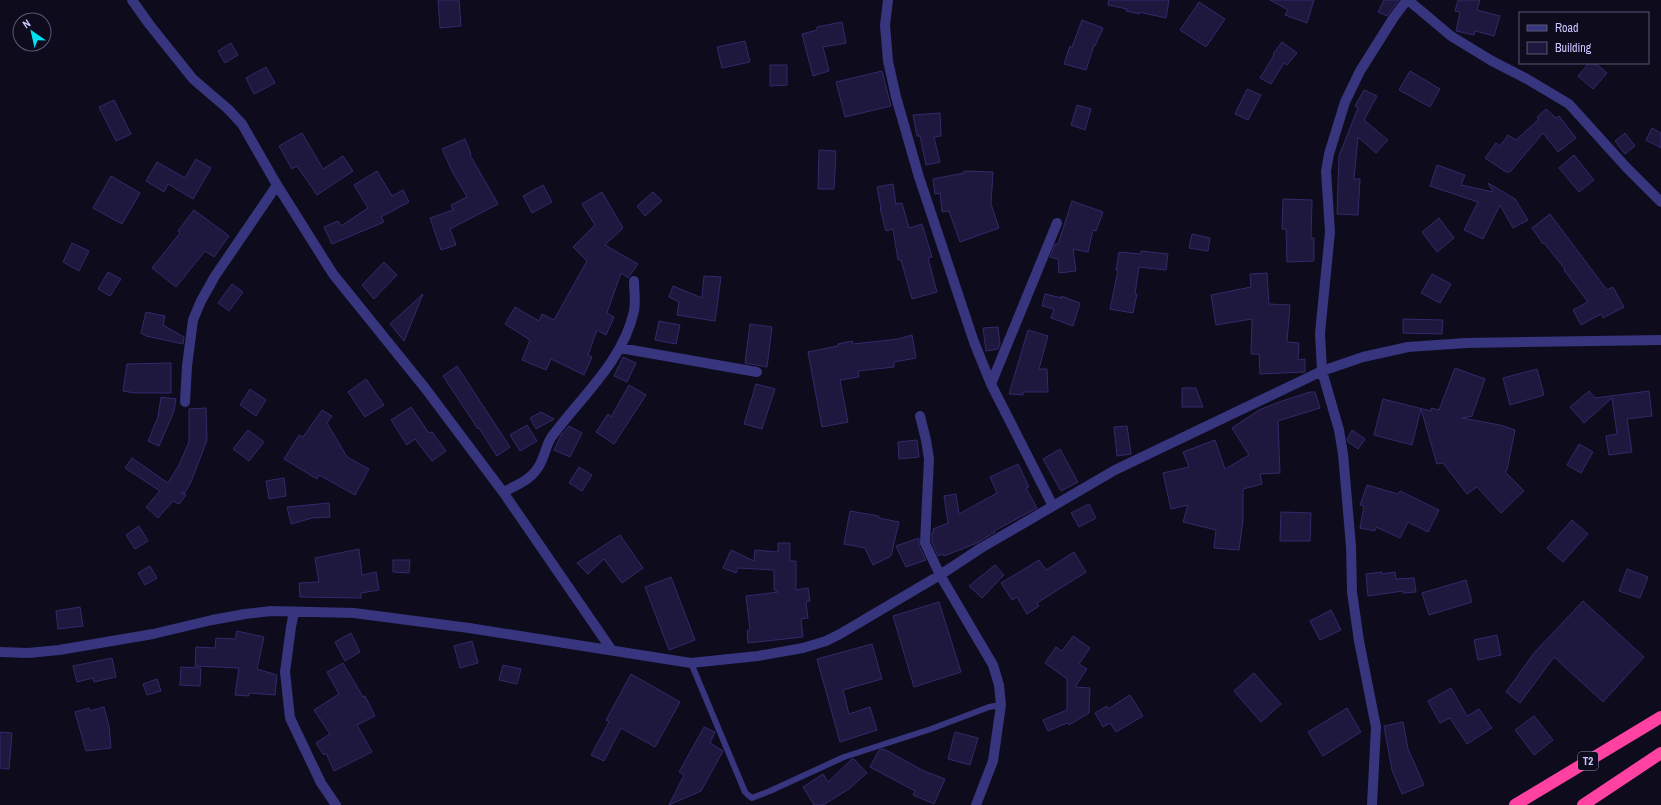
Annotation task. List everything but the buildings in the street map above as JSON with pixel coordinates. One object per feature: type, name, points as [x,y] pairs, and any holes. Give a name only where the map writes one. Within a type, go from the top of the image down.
[{"type":"highway","name":"T2","points":[[1515,805],[1661,717]]},
{"type":"highway","points":[[1583,805],[1661,753]]},
{"type":"street","points":[[132,0],[149,24],[193,79],[228,109],[242,124],[277,185],[333,274],[425,388],[503,492],[611,650]]},
{"type":"street","points":[[888,0],[885,24],[888,60],[896,97],[919,177],[974,342],[991,384],[1053,506]]},
{"type":"street","points":[[1372,805],[1376,727],[1359,641],[1352,592],[1351,546],[1343,454],[1339,430],[1322,371],[1320,333],[1330,232],[1326,171],[1329,154],[1345,102],[1360,71],[1394,17],[1408,0],[1450,36],[1568,104],[1626,167],[1661,202]]},
{"type":"street","points":[[185,402],[189,340],[196,313],[215,276],[277,185]]},
{"type":"street","points":[[991,384],[1057,223]]},
{"type":"street","points":[[503,492],[532,477],[537,470],[552,436],[594,387],[620,348],[635,310],[634,281]]},
{"type":"street","points":[[0,652],[59,650],[153,634],[212,620],[271,611],[354,613],[469,628],[691,663],[758,656],[815,645],[840,634],[940,575],[981,548],[1115,470],[1322,371],[1363,357],[1408,347],[1466,343],[1661,340]]},
{"type":"street","points":[[620,348],[757,372]]},
{"type":"street","points":[[920,416],[929,459],[924,537],[927,549],[940,575],[993,665],[998,680],[1001,705],[993,761],[976,805]]},
{"type":"street","points":[[294,612],[285,672],[290,718],[321,783],[336,805]]},
{"type":"lane","points":[[691,663],[745,792],[752,798],[844,757],[1001,705]]}]
